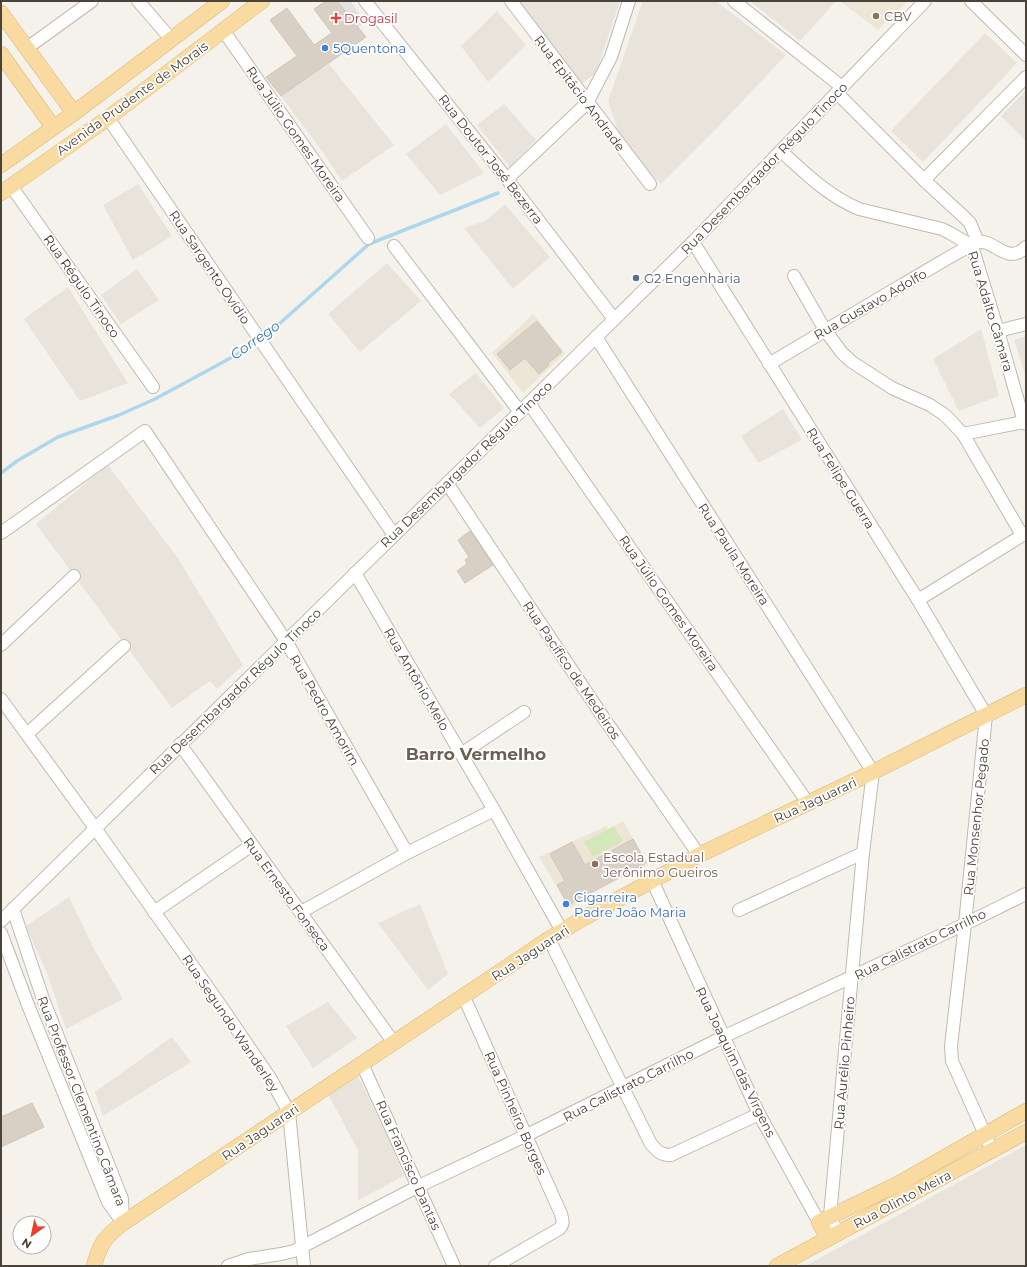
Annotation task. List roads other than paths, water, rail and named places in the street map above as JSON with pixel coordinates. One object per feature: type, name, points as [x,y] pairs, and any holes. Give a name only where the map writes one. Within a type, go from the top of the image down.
[{"type":"main road","name":"Avenida Prudente de Morais","points":[[6,190],[108,118],[262,1]]},
{"type":"main road","name":"Avenida Prudente de Morais","points":[[1,164],[74,113],[171,40],[217,2]]},
{"type":"main road","points":[[1,14],[74,113]]},
{"type":"main road","points":[[1,54],[53,127]]},
{"type":"main road","points":[[34,100],[38,101],[46,99],[52,93],[52,84]]},
{"type":"main road","name":"Rua Jaguarari","points":[[94,1266],[101,1245],[108,1234],[123,1223],[562,931],[699,855],[873,772],[1026,695]]},
{"type":"main road","name":"Rua Olinto Meira","points":[[824,1219],[898,1184],[1026,1111]]},
{"type":"main road","name":"Rua Olinto Meira","points":[[777,1266],[1026,1132]]},
{"type":"main road","name":"Rua Joaquim das Virgens","points":[[824,1219],[833,1237]]},
{"type":"street","points":[[27,48],[92,1]]},
{"type":"street","points":[[138,1],[171,40]]},
{"type":"street","name":"Rua Doutor José Bezerra","points":[[365,1],[508,179],[614,319]]},
{"type":"street","name":"Rua Epitácio Andrade","points":[[511,1],[650,184]]},
{"type":"street","points":[[508,179],[587,102],[611,57],[628,1]]},
{"type":"street","points":[[734,1],[840,90],[924,180],[970,223],[975,244],[988,244],[1007,253],[1018,252],[1026,247]]},
{"type":"street","name":"Rua Desembargador Régulo Tinoco","points":[[1,921],[693,242],[925,1]]},
{"type":"street","points":[[971,1],[1026,55]]},
{"type":"street","name":"Rua Júlio Gomes Moreira","points":[[223,30],[368,238]]},
{"type":"street","points":[[924,180],[1026,77]]},
{"type":"street","name":"Rua Sargento Ovídio","points":[[108,118],[394,535]]},
{"type":"street","name":"Rua Adalto Câmara","points":[[781,151],[822,188],[846,203],[859,208],[942,229],[975,244],[998,331],[1025,423]]},
{"type":"street","name":"Rua Régulo Tinoco","points":[[6,190],[153,387]]},
{"type":"street","name":"Rua Felipe Guerra","points":[[693,242],[918,600],[986,715]]},
{"type":"street","name":"Rua Gustavo Adolfo","points":[[769,364],[975,244]]},
{"type":"street","points":[[394,246],[520,412]]},
{"type":"street","points":[[794,276],[826,330],[842,353],[852,362],[892,388],[930,405],[945,415],[963,434],[1024,534],[918,600]]},
{"type":"street","points":[[998,331],[1026,324]]},
{"type":"street","name":"Rua Paula Moreira","points":[[596,337],[873,772]]},
{"type":"street","name":"Rua Júlio Gomes Moreira","points":[[529,403],[808,802]]},
{"type":"street","points":[[963,434],[1025,423]]},
{"type":"street","name":"Rua Pedro Amorim","points":[[1,533],[145,431],[286,641],[407,853]]},
{"type":"street","name":"Rua Pacífico de Medeiros","points":[[447,483],[603,717],[699,855]]},
{"type":"street","name":"Rua Antônio Melo","points":[[355,573],[494,810],[562,931]]},
{"type":"street","points":[[1,645],[74,576]]},
{"type":"street","points":[[27,734],[124,646]]},
{"type":"street","name":"Rua Segundo Wanderley","points":[[1,699],[95,828],[221,1006],[270,1078],[289,1112],[304,1266]]},
{"type":"street","points":[[461,754],[524,712]]},
{"type":"street","name":"Rua Monsenhor Pegado","points":[[986,715],[951,1054],[955,1068],[992,1150]]},
{"type":"street","name":"Rua Ernesto Fonseca","points":[[180,744],[394,1043]]},
{"type":"street","name":"Rua Aurélio Pinheiro","points":[[824,1219],[852,977],[863,853],[873,772]]},
{"type":"street","points":[[301,912],[407,853],[494,810]]},
{"type":"street","points":[[154,912],[252,845]]},
{"type":"street","points":[[739,910],[863,853]]},
{"type":"street","name":"Rua Joaquim das Virgens","points":[[652,880],[759,1114],[824,1219]]},
{"type":"street","name":"Rua Calistrato Carrilho","points":[[228,1266],[249,1259],[288,1253],[302,1247],[419,1186],[527,1136],[723,1037],[1026,894]]},
{"type":"street","name":"Rua Professor Clementino Câmara","points":[[13,909],[43,999],[122,1199],[123,1223]]},
{"type":"street","name":"Rua Professor Clementino Câmara","points":[[1,933],[28,1005],[108,1202],[123,1223]]},
{"type":"street","points":[[549,939],[651,1144],[659,1153],[663,1155],[671,1155],[759,1114]]},
{"type":"street","name":"Rua Pinheiro Borges","points":[[464,997],[562,1214],[563,1221],[559,1229],[495,1266]]},
{"type":"street","points":[[28,1005],[43,999]]},
{"type":"street","name":"Rua Francisco Dantas","points":[[362,1064],[419,1186],[454,1266]]},
{"type":"street","points":[[78,1127],[92,1122]]},
{"type":"waterway","name":"Corrego","points":[[1,473],[17,461],[58,437],[119,415],[155,399],[238,354],[279,324],[369,244],[498,193]]},
{"type":"place","name":"CBV","points":[[876,16]]},
{"type":"place","name":"Drogasil","points":[[336,18]]},
{"type":"place","name":"5Quentona","points":[[325,48]]},
{"type":"place","name":"G2 Engenharia","points":[[636,278]]},
{"type":"place","name":"Escola Estadual Jerônimo Gueiros","points":[[595,864]]},
{"type":"place","name":"Cigarreira Padre João Maria","points":[[566,904]]},
{"type":"district","name":"Barro Vermelho","points":[[476,754]]}]
